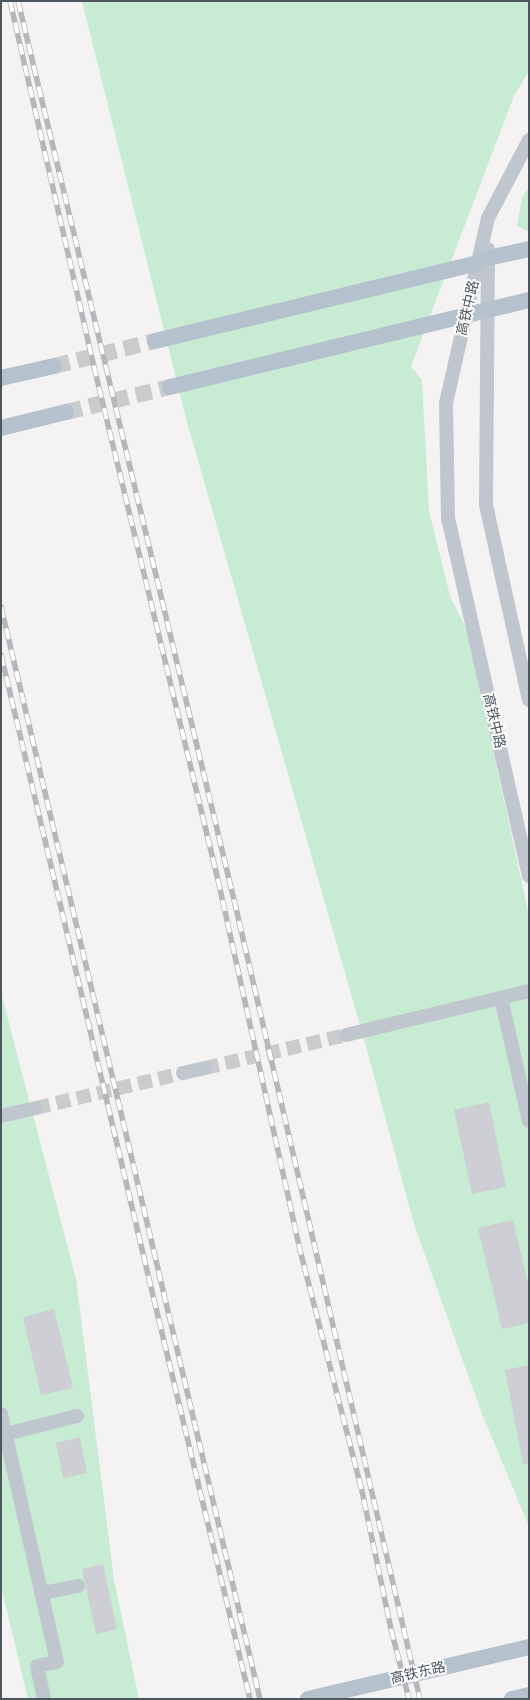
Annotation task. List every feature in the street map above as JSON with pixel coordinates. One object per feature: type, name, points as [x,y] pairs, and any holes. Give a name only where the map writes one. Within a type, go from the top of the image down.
[{"type":"main road","points":[[155,341],[529,249]]},
{"type":"main road","points":[[170,387],[529,300]]},
{"type":"main road","points":[[1,378],[54,366]]},
{"type":"main road","points":[[1,428],[66,412]]},
{"type":"main road","name":"高铁东路","points":[[308,1699],[529,1648]]},
{"type":"main road","points":[[512,1699],[529,1695]]},
{"type":"street","name":"高铁中路","points":[[529,140],[488,218],[483,261],[466,316],[446,403],[448,518],[529,876]]},
{"type":"street","name":"高铁中路","points":[[483,261],[488,311],[486,505],[529,700]]},
{"type":"street","points":[[346,1034],[529,991]]},
{"type":"street","points":[[500,998],[529,1121]]},
{"type":"street","points":[[183,1073],[204,1068]]},
{"type":"street","points":[[1,1116],[36,1108]]},
{"type":"street","points":[[1,1414],[57,1662],[37,1666],[44,1699]]},
{"type":"street","points":[[6,1434],[77,1416]]},
{"type":"street","points":[[42,1593],[78,1586]]},
{"type":"green space","points":[[82,1],[529,1],[529,71],[514,96],[411,366],[422,380],[429,511],[450,596],[467,630],[529,916],[529,1526],[482,1414],[414,1224],[364,1039],[187,422]]},
{"type":"green space","points":[[529,186],[529,232],[517,226],[522,198]]},
{"type":"green space","points":[[1,993],[76,1279],[114,1580],[139,1699],[28,1699],[1,1586]]},
{"type":"building","points":[[489,1102],[506,1187],[472,1194],[454,1110]]},
{"type":"building","points":[[513,1220],[529,1288],[529,1323],[502,1329],[478,1228]]},
{"type":"building","points":[[54,1309],[73,1388],[41,1395],[23,1317]]},
{"type":"building","points":[[529,1365],[529,1464],[523,1464],[505,1370]]},
{"type":"building","points":[[80,1437],[87,1473],[63,1478],[56,1443]]},
{"type":"building","points":[[103,1564],[117,1629],[96,1634],[82,1569]]},
{"type":"tunnel","points":[[54,366],[155,341]]},
{"type":"tunnel","points":[[66,412],[170,387]]},
{"type":"tunnel","points":[[205,1068],[346,1035]]},
{"type":"tunnel","points":[[36,1108],[183,1073]]},
{"type":"railway","points":[[10,1],[95,371],[218,880],[300,1250],[362,1491],[391,1629],[409,1699]]},
{"type":"railway","points":[[18,1],[235,904],[420,1699]]},
{"type":"railway","points":[[1,607],[260,1699]]},
{"type":"railway","points":[[1,655],[250,1699]]}]
